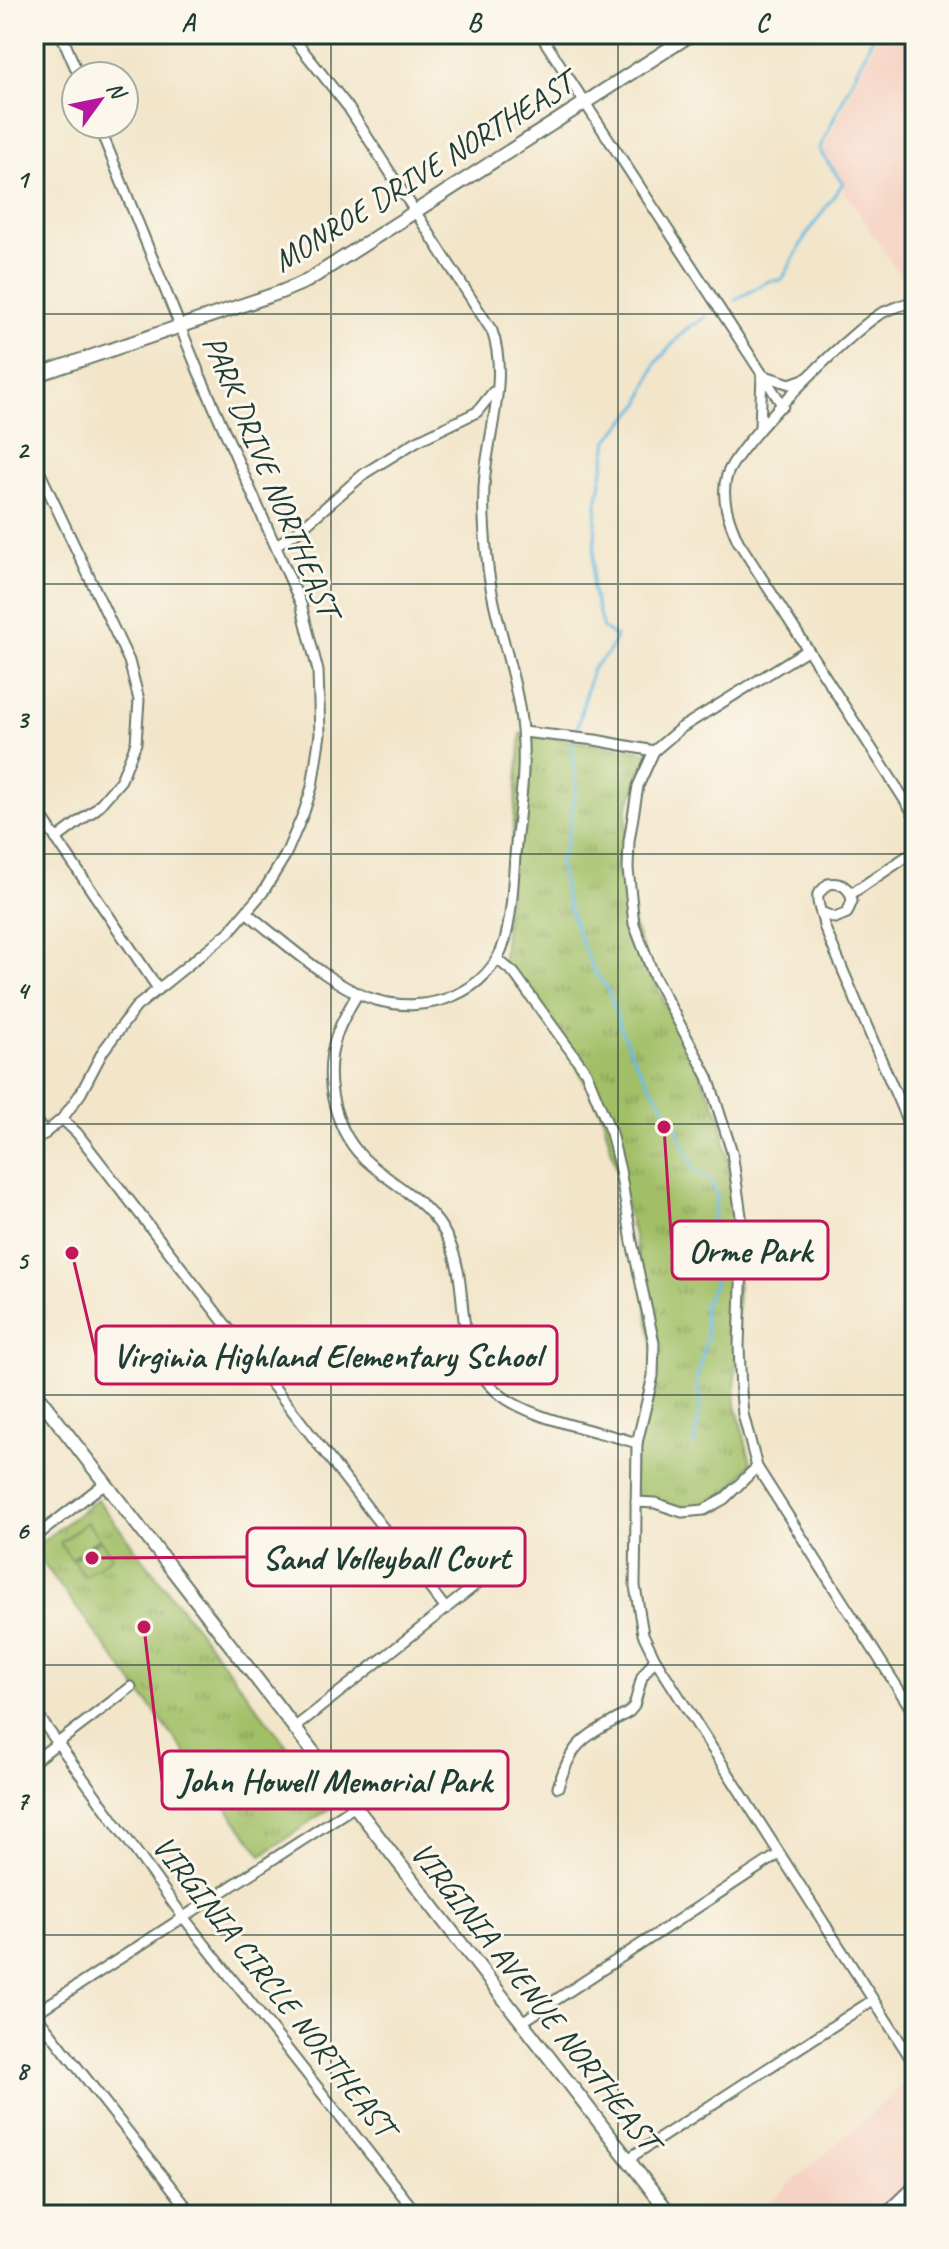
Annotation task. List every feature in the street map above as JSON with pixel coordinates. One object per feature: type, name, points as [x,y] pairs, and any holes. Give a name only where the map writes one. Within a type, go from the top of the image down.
[{"type":"street","points":[[61,34],[72,60]]},
{"type":"street","points":[[247,913],[358,993],[397,1004],[442,1001],[472,986],[497,959],[508,923],[523,771],[523,732],[518,700],[489,582],[484,527],[485,475],[499,356],[492,331],[348,107],[290,34]]},
{"type":"street","points":[[540,34],[783,406]]},
{"type":"street","name":"MONROE DRIVE NORTHEAST","points":[[34,376],[307,281],[692,34]]},
{"type":"street","name":"PARK DRIVE NORTHEAST","points":[[34,1142],[62,1119],[81,1093],[117,1029],[136,1007],[157,987],[210,949],[247,913],[275,874],[297,832],[312,787],[320,734],[320,692],[313,645],[301,604],[181,327],[105,140]]},
{"type":"street","points":[[915,301],[879,315],[851,337],[759,430],[734,460],[726,478],[725,497],[729,521],[738,541],[915,816]]},
{"type":"street","points":[[762,374],[779,383],[790,384],[811,377]]},
{"type":"street","points":[[759,430],[762,374]]},
{"type":"street","points":[[276,545],[297,532],[365,473],[417,441],[477,412],[497,385]]},
{"type":"street","points":[[34,456],[129,661],[139,700],[136,743],[121,780],[96,809],[56,839]]},
{"type":"street","points":[[807,650],[681,728],[654,751],[638,786],[631,821],[628,869],[630,903],[645,955],[708,1077],[732,1152],[743,1230],[739,1346],[741,1392],[743,1414],[757,1467],[915,1715]]},
{"type":"street","points":[[523,732],[595,740],[654,751]]},
{"type":"street","points":[[34,806],[157,987]]},
{"type":"street","points":[[851,894],[915,851]]},
{"type":"street","points":[[823,913],[835,918],[847,913],[851,907],[851,894],[841,884],[828,884],[818,894],[824,926],[915,1139]]},
{"type":"street","points":[[497,959],[514,973],[574,1052],[596,1092],[611,1133],[654,1343],[653,1376],[637,1443],[636,1604],[643,1634],[655,1659],[915,2065]]},
{"type":"street","points":[[358,993],[341,1024],[332,1052],[331,1081],[336,1110],[361,1156],[421,1202],[447,1235],[460,1274],[465,1339],[478,1369],[497,1392],[521,1408],[637,1443]]},
{"type":"street","points":[[34,1118],[45,1134]]},
{"type":"street","points":[[62,1119],[77,1133],[446,1609]]},
{"type":"street","name":"VIRGINIA AVENUE NORTHEAST","points":[[34,1391],[671,2215]]},
{"type":"street","points":[[636,1502],[655,1503],[682,1512],[704,1510],[724,1499],[757,1467]]},
{"type":"street","points":[[34,1538],[105,1483]]},
{"type":"street","points":[[294,1728],[515,1554]]},
{"type":"street","points":[[558,1787],[566,1760],[577,1744],[634,1706],[642,1677],[655,1659]]},
{"type":"street","points":[[34,1761],[131,1687]]},
{"type":"street","name":"VIRGINIA CIRCLE NORTHEAST","points":[[34,1710],[184,1918],[418,2215]]},
{"type":"street","points":[[193,2215],[34,2013],[355,1806]]},
{"type":"street","points":[[522,2022],[779,1854]]},
{"type":"street","points":[[628,2159],[873,2000]]},
{"type":"street","points":[[886,2215],[915,2187]]},
{"type":"street","points":[[904,2198],[915,2210]]},
{"type":"shaded area","points":[[877,34],[915,34],[915,299],[821,155]]},
{"type":"shaded area","points":[[915,2075],[915,2215],[755,2215]]},
{"type":"green space","points":[[521,734],[651,752],[627,808],[623,898],[658,989],[720,1115],[739,1226],[735,1401],[751,1463],[730,1491],[690,1513],[631,1497],[639,1428],[657,1372],[635,1239],[602,1114],[561,1036],[502,968]]},
{"type":"green space","points":[[97,1499],[333,1806],[262,1855],[34,1551]]},
{"type":"green space","points":[[87,1522],[99,1538],[71,1559],[60,1543]]},
{"type":"green space","points":[[100,1540],[112,1556],[84,1576],[73,1560]]},
{"type":"waterway","points":[[735,300],[769,281],[782,280],[805,237],[843,183],[819,150],[874,34]]},
{"type":"waterway","points":[[694,1445],[701,1397],[696,1383],[707,1336],[703,1306],[714,1285],[714,1260],[709,1236],[717,1196],[711,1180],[695,1171],[673,1120],[635,1061],[608,989],[594,971],[584,949],[567,902],[559,863],[567,840],[576,787],[572,749],[592,669],[609,652],[616,637],[603,629],[592,588],[597,504],[608,440],[640,404],[656,363],[686,329],[706,317]]},
{"type":"place","name":"Orme Park","points":[[664,1127]]},
{"type":"place","name":"Virginia Highland Elementary School","points":[[72,1253]]},
{"type":"place","name":"Sand Volleyball Court","points":[[92,1558]]},
{"type":"place","name":"John Howell Memorial Park","points":[[144,1627]]}]
